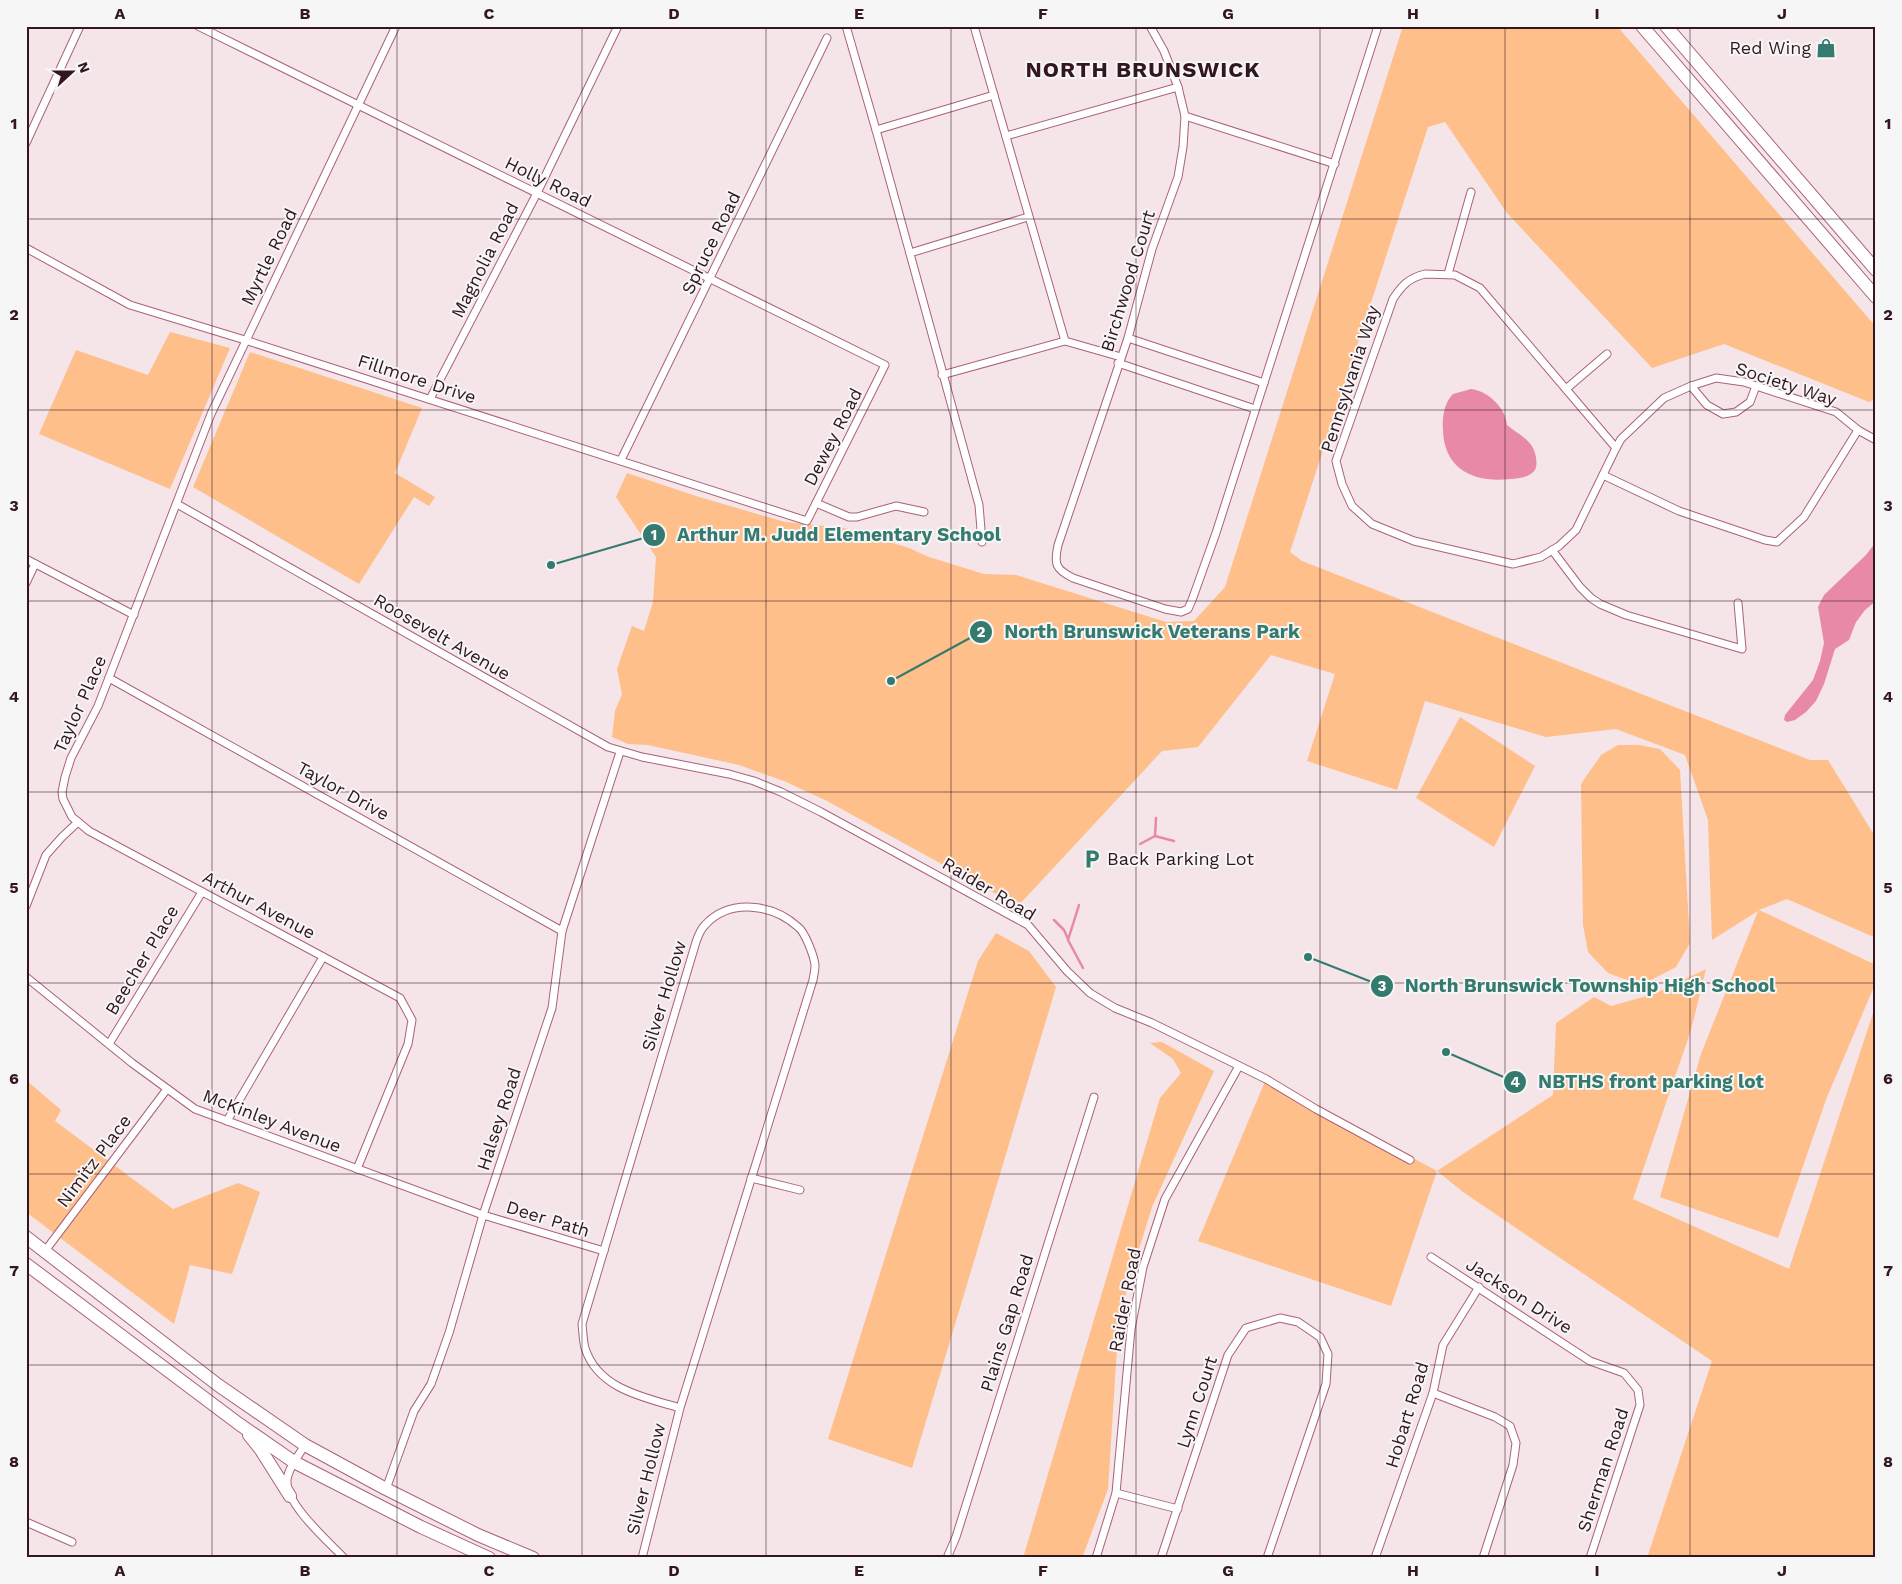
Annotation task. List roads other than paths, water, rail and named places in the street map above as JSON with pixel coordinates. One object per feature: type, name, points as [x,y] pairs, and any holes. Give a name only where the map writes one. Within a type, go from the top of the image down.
[{"type":"highway","points":[[1642,26],[1876,297]]},
{"type":"highway","points":[[1666,26],[1876,270]]},
{"type":"highway","points":[[26,1237],[218,1385],[303,1444],[386,1489],[478,1535],[533,1558]]},
{"type":"highway","points":[[26,1264],[239,1424],[294,1462],[421,1527],[489,1558]]},
{"type":"highway","points":[[239,1424],[261,1450],[290,1496]]},
{"type":"street","points":[[26,143],[80,26]]},
{"type":"street","name":"Holly Road","points":[[198,26],[885,365]]},
{"type":"street","name":"Myrtle Road","points":[[176,504],[211,414],[245,340],[396,26]]},
{"type":"street","name":"Magnolia Road","points":[[430,399],[537,193],[618,26]]},
{"type":"street","points":[[846,26],[979,505],[982,542]]},
{"type":"street","points":[[974,26],[1065,341]]},
{"type":"street","points":[[942,375],[1065,341],[1256,409],[1378,26]]},
{"type":"street","name":"Birchwood Court","points":[[1155,28],[1178,87],[1184,116],[1183,147],[1178,177],[1152,249],[1128,338],[1058,545],[1055,559],[1061,572],[1073,578],[1165,609],[1181,612],[1188,609],[1216,533],[1256,409]]},
{"type":"street","name":"Spruce Road","points":[[621,460],[827,38]]},
{"type":"street","points":[[1006,136],[1178,87]]},
{"type":"street","points":[[876,130],[994,95]]},
{"type":"street","points":[[1184,116],[1335,164]]},
{"type":"street","points":[[1448,274],[1471,192]]},
{"type":"street","points":[[910,253],[1028,217]]},
{"type":"street","name":"Fillmore Drive","points":[[26,248],[130,306],[245,340],[807,521]]},
{"type":"street","name":"Pennsylvania Way","points":[[1448,274],[1463,278],[1486,294],[1566,389],[1616,448],[1576,530],[1541,557],[1513,564],[1414,542],[1372,524],[1352,506],[1342,484],[1336,461],[1393,299],[1402,285],[1416,276],[1448,274]]},
{"type":"street","points":[[1128,338],[1264,383]]},
{"type":"street","points":[[1566,389],[1607,354]]},
{"type":"street","name":"Dewey Road","points":[[807,521],[885,365]]},
{"type":"street","name":"Society Way","points":[[1616,448],[1621,439],[1664,398],[1691,386],[1716,378],[1744,382],[1836,412],[1858,430],[1876,440]]},
{"type":"street","points":[[1691,386],[1707,405],[1723,414],[1736,412],[1750,402],[1756,386]]},
{"type":"street","points":[[1603,475],[1678,511],[1765,540],[1777,542],[1804,517],[1858,430]]},
{"type":"street","points":[[816,503],[849,517],[857,517],[896,506],[924,512]]},
{"type":"street","name":"Taylor Place","points":[[78,822],[72,817],[63,799],[62,792],[65,777],[71,758],[98,706],[176,504]]},
{"type":"street","name":"Roosevelt Avenue","points":[[176,504],[565,724],[620,752],[704,769]]},
{"type":"street","points":[[1552,550],[1580,587],[1600,604],[1626,615],[1742,648],[1738,603]]},
{"type":"street","points":[[26,559],[134,614]]},
{"type":"street","points":[[26,583],[35,564]]},
{"type":"street","name":"Taylor Drive","points":[[109,678],[562,931]]},
{"type":"street","name":"Halsey Road","points":[[386,1489],[414,1411],[431,1384],[449,1333],[483,1214],[552,1008],[562,931],[620,752]]},
{"type":"street","name":"Raider Road","points":[[704,769],[754,781],[781,792],[1012,916],[1028,925],[1067,971],[1090,993],[1115,1008],[1152,1023],[1266,1079],[1410,1160]]},
{"type":"street","points":[[26,906],[46,855],[78,822]]},
{"type":"street","name":"Arthur Avenue","points":[[78,822],[90,831],[400,998],[412,1020],[408,1044],[357,1168]]},
{"type":"street","name":"Beecher Place","points":[[109,1044],[202,892]]},
{"type":"street","name":"Silver Hollow","points":[[642,1558],[680,1408],[813,980],[815,963],[810,947],[800,928],[780,914],[749,906],[726,910],[705,925],[696,942],[582,1324],[584,1347],[592,1363],[608,1381],[628,1393],[680,1408]]},
{"type":"street","points":[[227,1121],[323,957]]},
{"type":"street","name":"McKinley Avenue","points":[[26,977],[109,1044],[195,1109],[483,1214]]},
{"type":"street","name":"Raider Road","points":[[1096,1558],[1116,1493],[1131,1329],[1143,1267],[1164,1200],[1239,1066]]},
{"type":"street","name":"Nimitz Place","points":[[45,1251],[167,1089]]},
{"type":"street","name":"Plains Gap Road","points":[[947,1558],[956,1537],[1094,1098]]},
{"type":"street","points":[[752,1178],[800,1190]]},
{"type":"street","name":"Deer Path","points":[[483,1214],[604,1251]]},
{"type":"street","name":"Jackson Drive","points":[[1431,1257],[1590,1361]]},
{"type":"street","name":"Hobart Road","points":[[1375,1558],[1433,1393],[1443,1345],[1479,1287]]},
{"type":"street","name":"Lynn Court","points":[[1161,1558],[1228,1355],[1246,1328],[1280,1318],[1298,1322],[1320,1337],[1328,1354],[1326,1384],[1267,1558]]},
{"type":"street","name":"Sherman Road","points":[[1590,1361],[1624,1373],[1638,1390],[1640,1405],[1590,1558]]},
{"type":"street","points":[[1433,1393],[1495,1416],[1510,1426],[1516,1443],[1513,1464],[1483,1558]]},
{"type":"street","points":[[303,1444],[287,1479],[290,1496],[311,1525],[344,1558]]},
{"type":"street","points":[[1116,1493],[1178,1509]]},
{"type":"street","points":[[26,1522],[72,1542]]},
{"type":"waterway","points":[[1155,836],[1156,818]]},
{"type":"waterway","points":[[1140,844],[1155,836],[1174,841]]},
{"type":"waterway","points":[[1079,905],[1068,940],[1083,968]]},
{"type":"waterway","points":[[1054,920],[1064,930],[1068,939]]},
{"type":"place","name":"Red Wing","points":[[1826,48]]},
{"type":"place","name":"Arthur M. Judd Elementary School","points":[[551,565]]},
{"type":"place","name":"North Brunswick Veterans Park","points":[[891,681]]},
{"type":"place","name":"Back Parking Lot","points":[[1092,859]]},
{"type":"place","name":"North Brunswick Township High School","points":[[1308,957]]},
{"type":"place","name":"NBTHS front parking lot","points":[[1446,1052]]},
{"type":"district","name":"NORTH BRUNSWICK","points":[[1143,69]]}]
